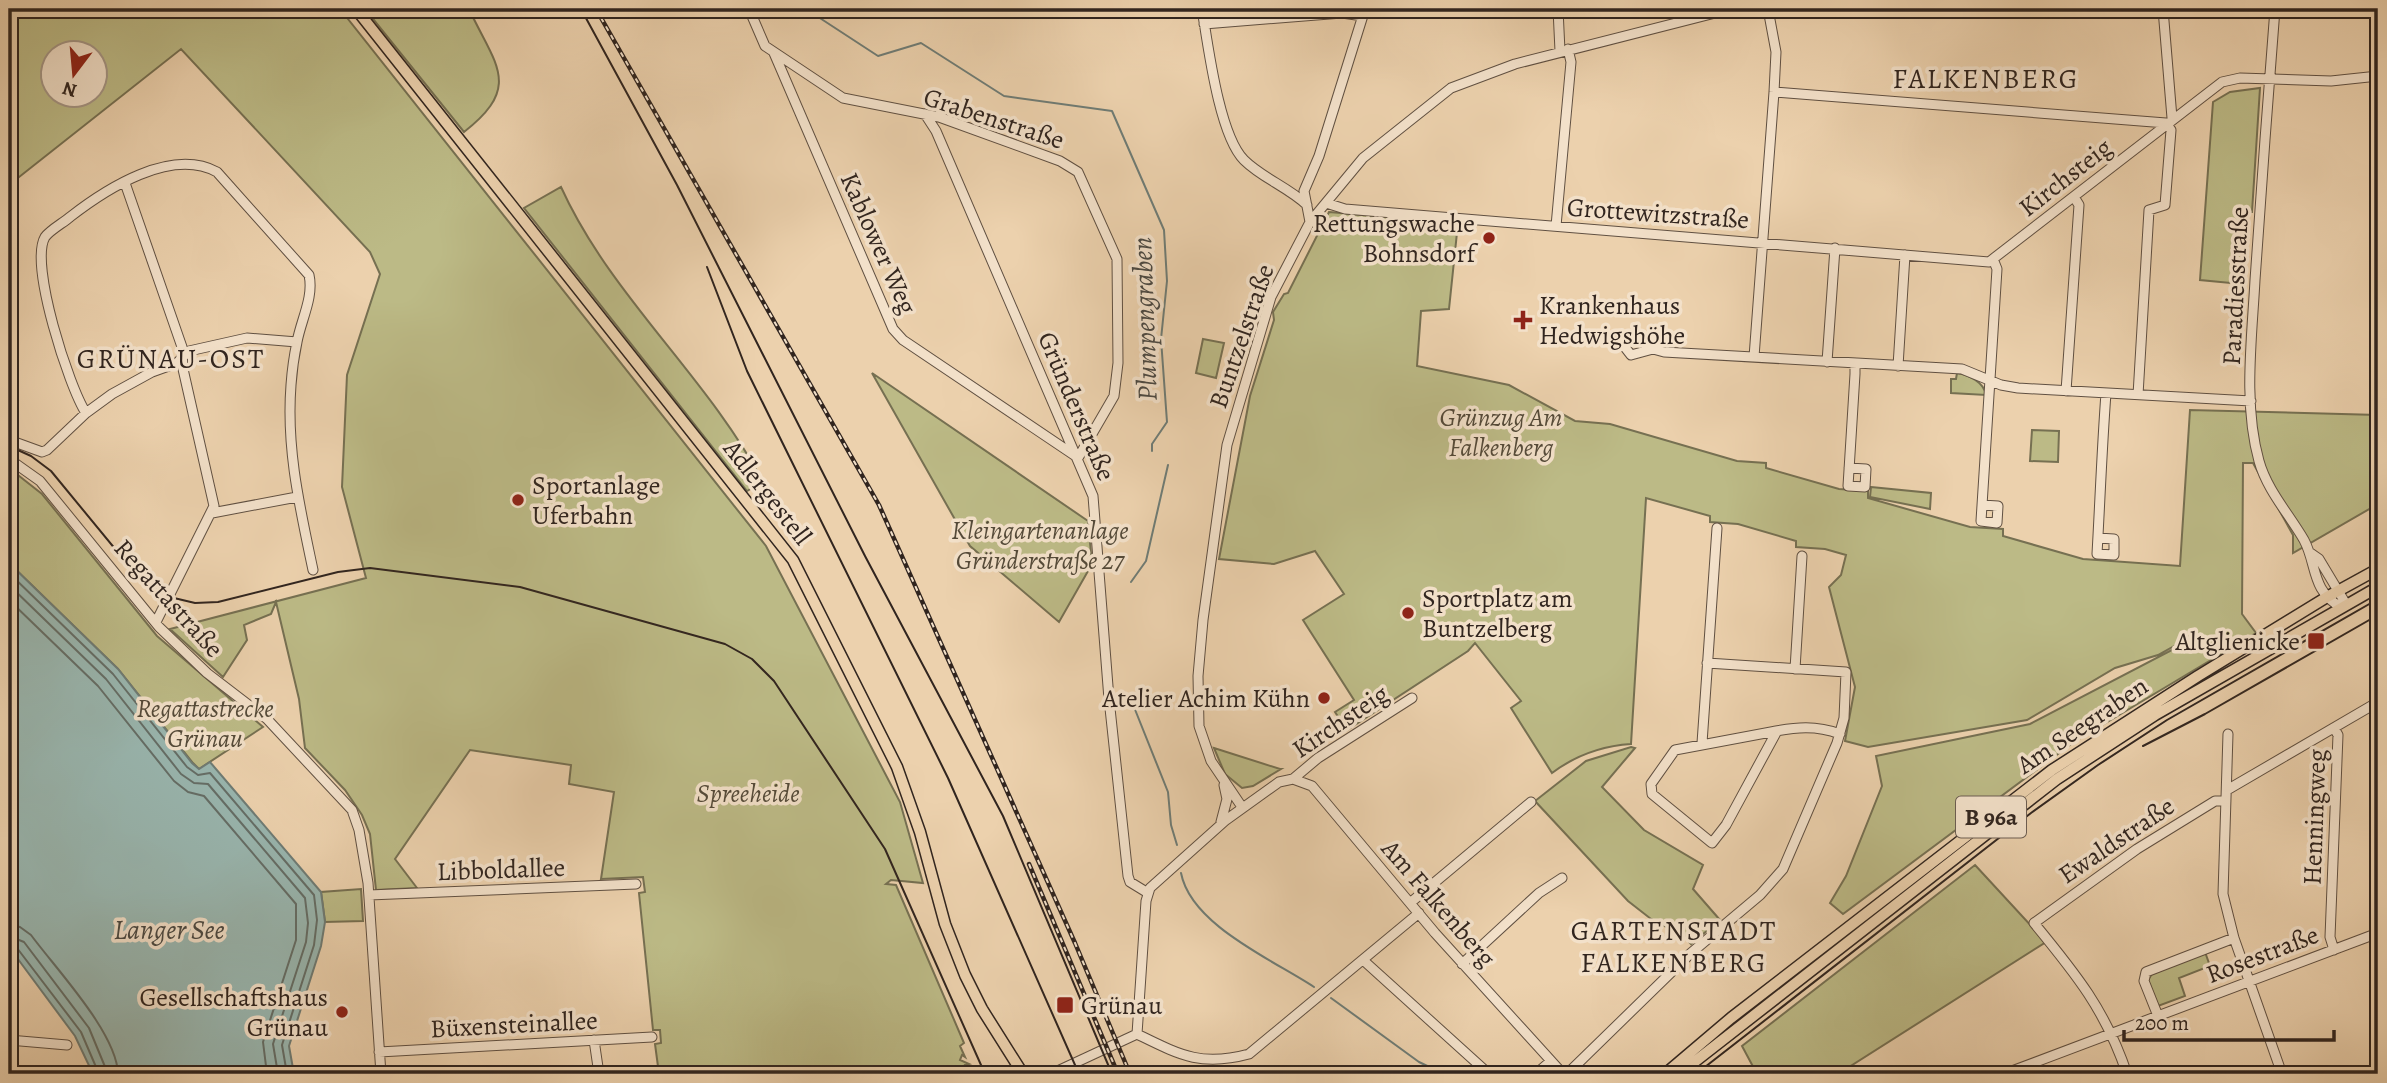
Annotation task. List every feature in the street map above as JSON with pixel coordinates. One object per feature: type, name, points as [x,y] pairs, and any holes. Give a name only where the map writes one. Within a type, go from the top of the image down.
[{"type":"main road","name":"Adlergestell","points":[[356,9],[793,560],[897,767],[920,832],[945,925],[965,975],[988,1020],[1023,1074]]},
{"type":"main road","name":"Am Seegraben","points":[[1665,1074],[1731,1018],[2052,770],[2338,590],[2378,569]]},
{"type":"main road","name":"Am Seegraben","points":[[1679,1074],[2057,779],[2155,715],[2378,587]]},
{"type":"street","name":"Kablower Weg","points":[[749,9],[758,36],[773,52],[893,329],[903,340],[1078,458]]},
{"type":"street","points":[[1004,9],[1063,9]]},
{"type":"street","points":[[1202,9],[1219,99],[1238,152],[1249,165],[1307,205]]},
{"type":"street","points":[[1556,226],[1571,62],[1564,50],[1558,9]]},
{"type":"street","name":"Buntzelstraße","points":[[1242,807],[1223,780],[1199,726],[1201,643],[1224,464],[1265,312],[1284,268],[1310,222],[1344,179],[1382,140],[1451,88],[1490,71],[1564,50],[1731,9]]},
{"type":"street","points":[[1754,357],[1776,52],[1768,9]]},
{"type":"street","points":[[2138,395],[2149,210],[2165,205],[2171,130],[2163,9]]},
{"type":"street","name":"Paradiesstraße","points":[[2275,9],[2253,318],[2251,404],[2260,464],[2309,552],[2310,565],[2327,597],[2344,606]]},
{"type":"street","points":[[1204,24],[1364,12],[1319,156],[1304,191],[1310,222]]},
{"type":"street","name":"Grabenstraße","points":[[773,52],[853,102],[925,114],[1074,167],[1082,178],[1116,255],[1118,363],[1114,396],[1078,458]]},
{"type":"street","name":"Kirchsteig","points":[[1991,260],[2169,121],[2229,79],[2331,81],[2378,76]]},
{"type":"street","points":[[1774,92],[2169,121]]},
{"type":"street","name":"Gründerstraße","points":[[925,114],[936,131],[1093,496],[1110,713],[1128,876],[1130,882],[1148,893]]},
{"type":"street","points":[[86,413],[61,355],[47,298],[41,251],[46,237],[85,206],[125,183],[188,163],[204,164],[217,172],[309,275],[312,286],[297,342],[290,422],[297,497],[313,570]]},
{"type":"street","points":[[125,183],[182,347],[182,358],[214,506],[156,622]]},
{"type":"street","points":[[2066,391],[2079,205],[2074,197]]},
{"type":"street","name":"Grottewitzstraße","points":[[1326,203],[1336,208],[1991,260]]},
{"type":"street","points":[[1827,362],[1835,248]]},
{"type":"street","points":[[1898,366],[1905,255]]},
{"type":"street","points":[[1982,505],[1997,269],[1991,260]]},
{"type":"street","points":[[11,460],[13,442],[42,452],[47,450],[86,413],[136,379],[177,363],[189,351],[227,341],[260,338],[297,342]]},
{"type":"street","points":[[1653,349],[1962,369],[2018,388],[2251,404]]},
{"type":"street","points":[[1849,468],[1855,363]]},
{"type":"street","points":[[2098,538],[2106,393]]},
{"type":"street","name":"Regattastraße","points":[[11,460],[45,486],[156,622],[207,673],[267,719],[329,784],[355,817],[369,895],[381,1074]]},
{"type":"street","points":[[212,513],[297,497]]},
{"type":"street","points":[[1702,743],[1717,528]]},
{"type":"street","name":"Paradiesstraße","points":[[2309,552],[2319,559],[2338,590],[2344,606]]},
{"type":"street","points":[[1795,669],[1802,556]]},
{"type":"street","points":[[1565,1074],[1691,953],[1776,878],[1793,850],[1840,734],[1844,718],[1846,672],[1707,663]]},
{"type":"street","name":"Kirchsteig","points":[[1148,893],[1242,807],[1279,782],[1293,779],[1318,758],[1412,698]]},
{"type":"street","points":[[2227,790],[2378,702]]},
{"type":"street","points":[[1777,731],[1726,825],[1712,843],[1653,794],[1651,784],[1675,750],[1702,743],[1777,731],[1814,727],[1840,734]]},
{"type":"street","name":"Henningweg","points":[[2334,728],[2339,735],[2330,937],[2334,950]]},
{"type":"street","points":[[2228,734],[2222,878],[2234,938],[2282,1074]]},
{"type":"street","name":"Am Falkenberg","points":[[1293,779],[1312,786],[1462,964],[1565,1074]]},
{"type":"street","name":"Buntzelstraße","points":[[1219,827],[1226,809],[1223,780]]},
{"type":"street","name":"Ewaldstraße","points":[[2113,1032],[2087,989],[2034,923],[2137,849],[2215,801],[2225,801]]},
{"type":"street","points":[[1410,903],[1531,802]]},
{"type":"street","points":[[1462,964],[1539,893],[1562,878]]},
{"type":"street","name":"Libboldallee","points":[[369,895],[636,884]]},
{"type":"street","points":[[1137,1034],[1148,893]]},
{"type":"street","points":[[1051,1074],[1137,1034],[1202,1061],[1224,1060],[1249,1054],[1419,913]]},
{"type":"street","name":"Rosestraße","points":[[2004,1074],[2378,933]]},
{"type":"street","points":[[2158,1016],[2144,981],[2146,972],[2234,938]]},
{"type":"street","points":[[1363,960],[1489,1074]]},
{"type":"street","points":[[2113,1032],[2127,1074]]},
{"type":"street","name":"Büxensteinallee","points":[[379,1052],[652,1037]]},
{"type":"street","points":[[9,1040],[67,1045]]},
{"type":"street","points":[[594,1040],[599,1074]]},
{"type":"street","points":[[1536,1074],[1551,1061]]},
{"type":"green space","name":"Spreeheide","points":[[9,9],[340,9],[766,546],[900,802],[923,883],[891,880],[886,884],[896,885],[964,1043],[960,1046],[965,1057],[962,1055],[960,1060],[969,1064],[965,1065],[968,1074],[659,1074],[655,1044],[661,1043],[660,1030],[653,1030],[639,893],[645,892],[643,877],[601,879],[614,792],[569,784],[571,765],[470,750],[395,859],[417,888],[376,890],[370,834],[362,815],[345,790],[305,748],[299,699],[276,602],[271,614],[244,625],[247,640],[223,677],[170,629],[366,578],[342,487],[347,375],[380,274],[370,252],[181,49],[108,107],[108,38],[38,38],[38,108],[106,108],[9,185]]},
{"type":"green space","points":[[365,9],[469,9],[498,74],[498,88],[493,101],[482,116],[464,132]]},
{"type":"green space","points":[[2260,88],[2252,212],[2247,212],[2241,284],[2200,280],[2213,102],[2230,92]]},
{"type":"green space","points":[[561,187],[606,265],[715,407],[763,482],[747,491],[524,208]]},
{"type":"green space","name":"Grünzug Am Falkenberg","points":[[1329,212],[1458,223],[1449,309],[1421,311],[1417,366],[1509,385],[1575,421],[1610,424],[1737,461],[1766,463],[1766,468],[1839,489],[1868,491],[1868,498],[1970,527],[2003,529],[2003,536],[2083,559],[2180,566],[2190,410],[2378,415],[2378,504],[2293,553],[2293,535],[2253,463],[2243,463],[2242,614],[2256,633],[2074,742],[1843,914],[1830,903],[1846,876],[1882,786],[1876,756],[2030,724],[2195,638],[2194,635],[2158,655],[2115,668],[2027,720],[1868,747],[1845,741],[1855,687],[1829,587],[1841,575],[1846,555],[1825,549],[1796,547],[1796,541],[1738,524],[1710,522],[1710,516],[1646,498],[1631,744],[1589,752],[1552,773],[1511,708],[1521,701],[1475,643],[1468,651],[1347,730],[1335,712],[1354,700],[1303,620],[1344,594],[1315,551],[1274,564],[1219,559],[1250,396],[1274,320],[1273,312],[1284,294],[1288,293]]},
{"type":"green space","points":[[1203,339],[1224,343],[1216,378],[1196,373]]},
{"type":"green space","name":"Kleingartenanlage Gründerstraße 27","points":[[872,373],[1088,521],[1092,564],[1059,622],[970,546]]},
{"type":"green space","points":[[1957,373],[1975,380],[1985,390],[1986,395],[1951,393],[1951,379],[1956,379]]},
{"type":"green space","points":[[2032,430],[2059,431],[2058,462],[2030,461]]},
{"type":"green space","name":"Regattastrecke Grünau","points":[[9,468],[42,494],[157,636],[263,727],[199,769],[193,763],[118,669],[9,563]]},
{"type":"green space","points":[[1871,487],[1931,493],[1930,509],[1870,497]]},
{"type":"green space","points":[[1214,748],[1281,769],[1253,786],[1242,788],[1225,774]]},
{"type":"green space","points":[[1635,748],[1602,787],[1644,830],[1703,865],[1693,889],[1720,920],[1691,944],[1676,927],[1672,930],[1651,919],[1628,901],[1535,801],[1586,761]]},
{"type":"green space","points":[[1975,865],[2046,942],[1838,1074],[1757,1074],[1742,1046]]},
{"type":"green space","points":[[361,889],[363,921],[325,922],[321,892]]},
{"type":"green space","points":[[2205,952],[2210,966],[2179,978],[2185,996],[2158,1006],[2148,980],[2152,974]]},
{"type":"water","name":"Langer See","points":[[9,563],[118,669],[192,763],[199,769],[210,762],[321,892],[325,922],[321,946],[289,1046],[294,1074],[93,1074],[75,1036],[9,947]]},
{"type":"waterway","name":"Plumpengraben","points":[[806,9],[878,56],[921,43],[1004,96],[1112,111],[1164,230],[1167,281],[1161,339],[1167,422],[1152,444],[1152,451]]},
{"type":"waterway","name":"Plumpengraben","points":[[1131,582],[1146,561],[1168,465]]},
{"type":"waterway","name":"Plumpengraben","points":[[1132,702],[1168,792],[1171,825],[1177,845]]},
{"type":"waterway","name":"Plumpengraben","points":[[1181,873],[1188,892],[1200,909],[1217,925],[1314,987]]},
{"type":"waterway","name":"Plumpengraben","points":[[1331,998],[1419,1062],[1444,1074]]},
{"type":"tram line","points":[[581,9],[677,185],[865,556],[1003,816],[1112,1074]]},
{"type":"tram line","points":[[707,267],[747,371],[948,778],[1079,1074]]},
{"type":"tram line","points":[[9,446],[31,456],[51,471],[139,578],[174,598],[195,603],[218,602],[338,572],[370,568],[520,587],[725,644],[752,659],[774,681],[885,849],[985,1074]]},
{"type":"tram line","points":[[1696,1074],[2031,813],[2098,765],[2167,720],[2378,599]]},
{"type":"tram line","points":[[2143,746],[2205,714],[2378,615]]},
{"type":"railway","points":[[596,9],[879,505],[1075,943],[1130,1074]]},
{"type":"railway","points":[[1029,864],[1118,1074]]},
{"type":"place","name":"Rettungswache Bohnsdorf","points":[[1489,238]]},
{"type":"place","name":"Krankenhaus Hedwigshöhe","points":[[1523,320]]},
{"type":"place","name":"Sportanlage Uferbahn","points":[[518,500]]},
{"type":"place","name":"Sportplatz am Buntzelberg","points":[[1408,613]]},
{"type":"place","name":"Altglienicke","points":[[2316,641]]},
{"type":"place","name":"Atelier Achim Kühn","points":[[1324,698]]},
{"type":"place","name":"Grünau","points":[[1065,1005]]},
{"type":"place","name":"Gesellschaftshaus Grünau","points":[[342,1012]]},
{"type":"district","name":"FALKENBERG","points":[[1986,78]]},
{"type":"district","name":"GRÜNAU-OST","points":[[171,358]]},
{"type":"district","name":"GARTENSTADT FALKENBERG","points":[[1674,946]]}]
